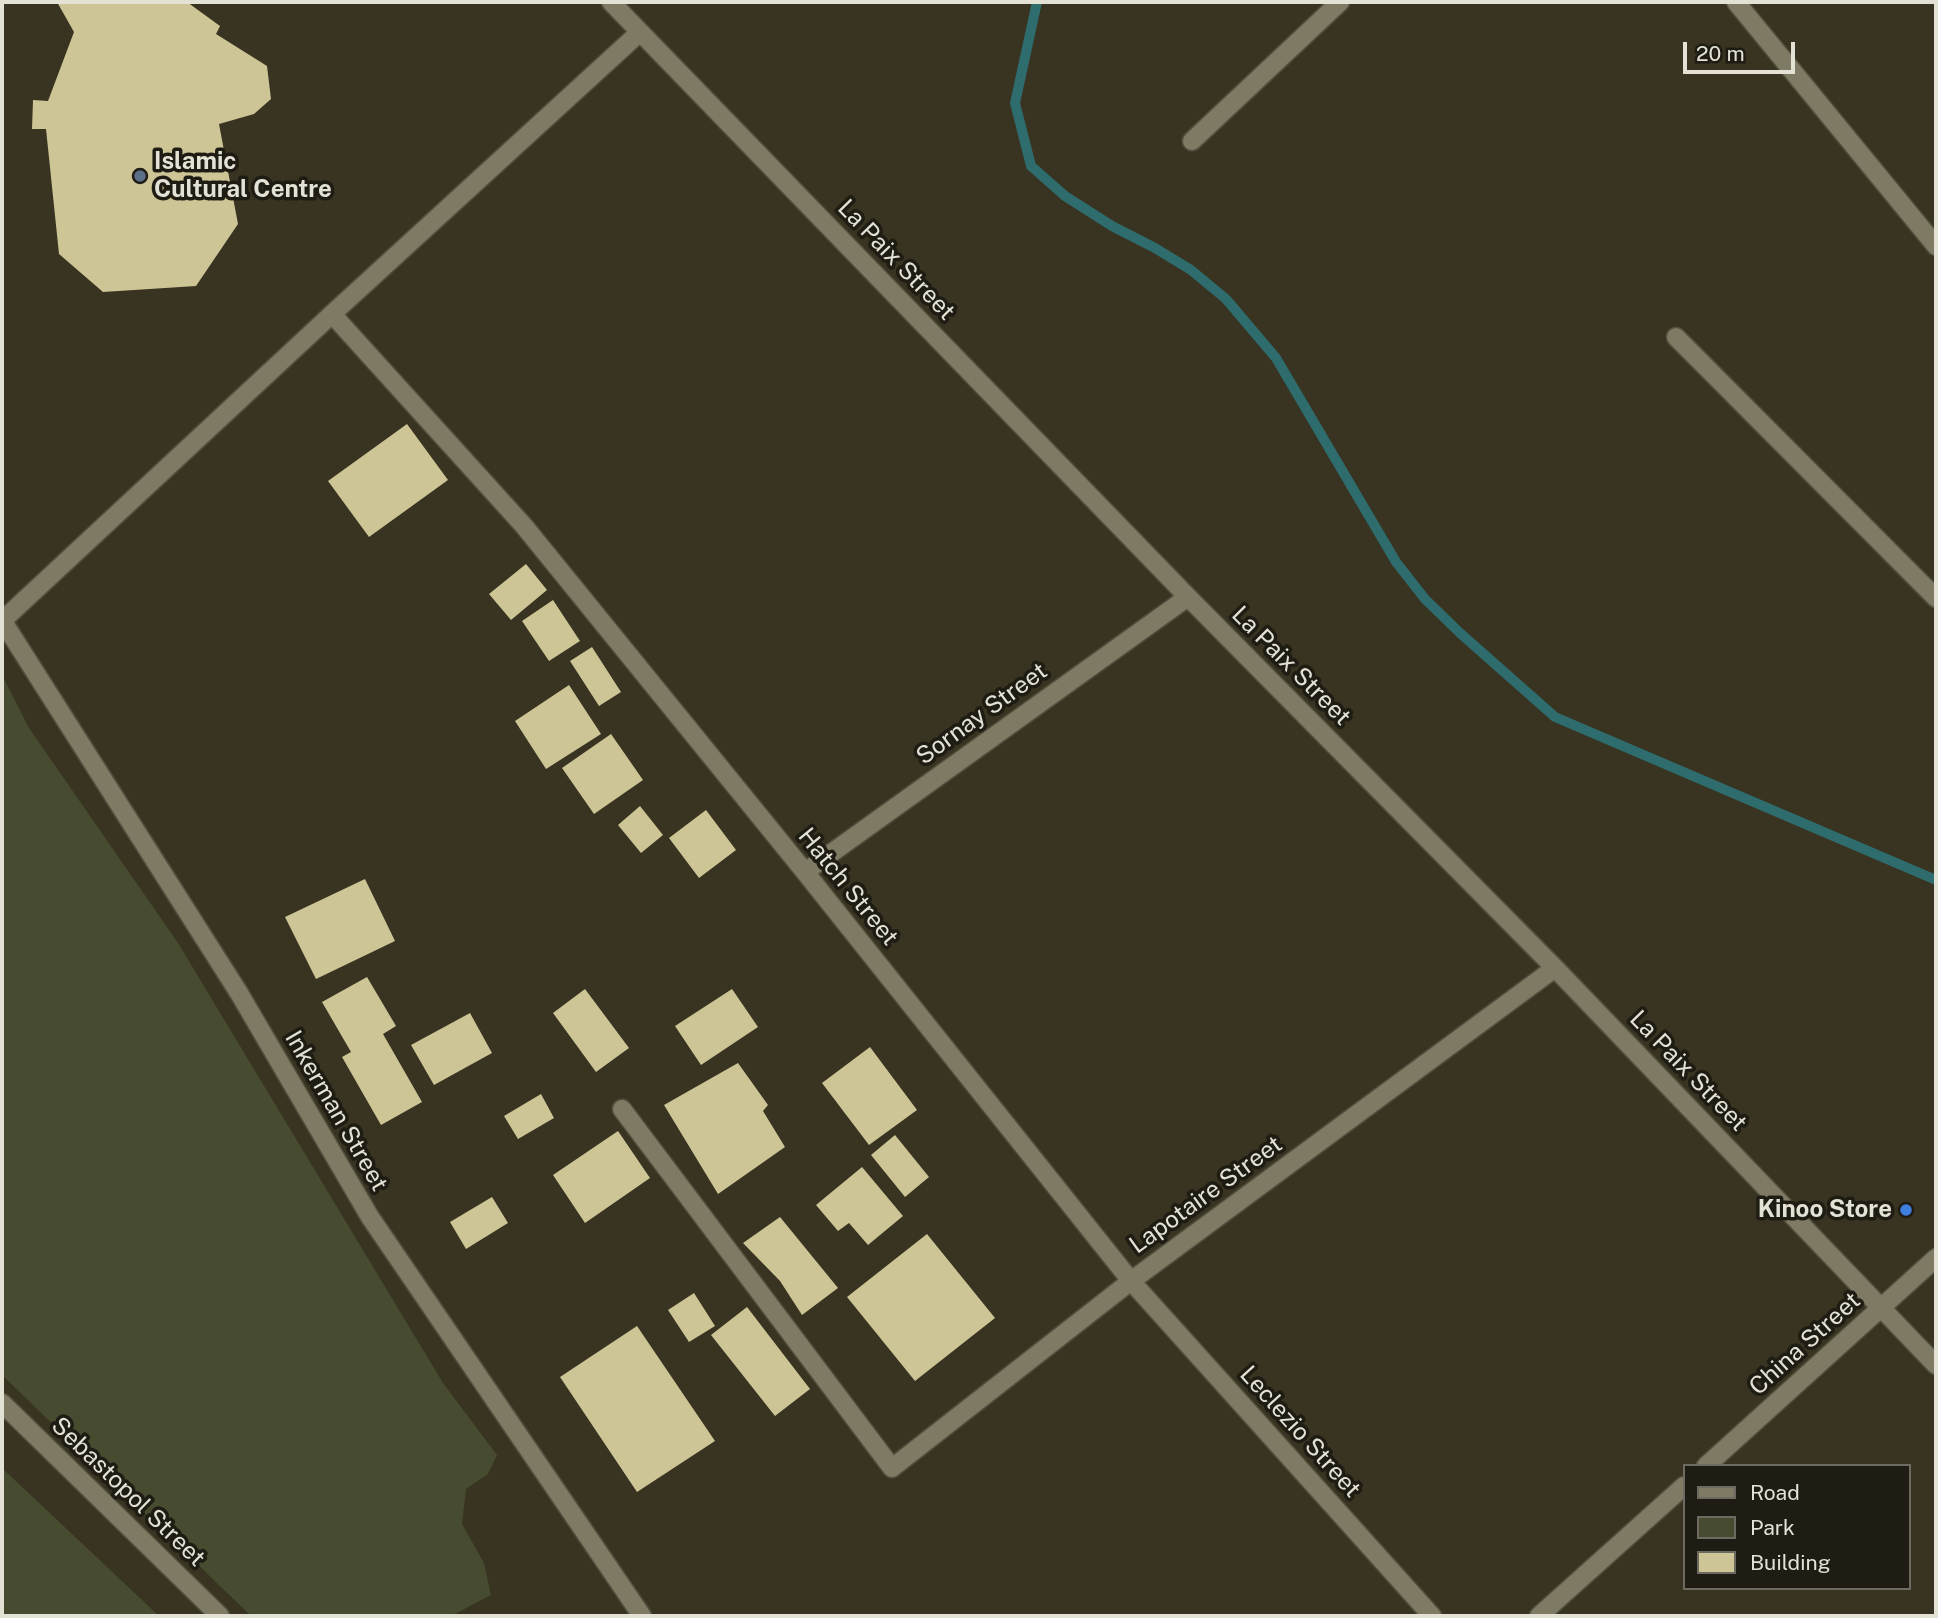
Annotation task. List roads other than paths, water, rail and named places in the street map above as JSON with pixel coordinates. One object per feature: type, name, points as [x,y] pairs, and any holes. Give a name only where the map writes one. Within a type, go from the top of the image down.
[{"type":"street","name":"La Paix Street","points":[[611,2],[1188,597],[1555,968],[1936,1365]]},
{"type":"street","points":[[1192,141],[1340,2]]},
{"type":"street","points":[[1736,2],[1936,246]]},
{"type":"street","points":[[2,620],[640,32]]},
{"type":"street","name":"Hatch Street","points":[[332,314],[524,526],[805,872],[1131,1281]]},
{"type":"street","points":[[1676,337],[1936,598]]},
{"type":"street","name":"Sornay Street","points":[[805,872],[1188,597]]},
{"type":"street","name":"Inkerman Street","points":[[2,620],[239,993],[370,1217],[642,1616]]},
{"type":"street","name":"Lapotaire Street","points":[[622,1109],[892,1468],[1131,1281],[1555,968]]},
{"type":"street","name":"China Street","points":[[1708,1464],[1936,1258]]},
{"type":"street","name":"Leclezio Street","points":[[1131,1281],[1432,1616]]},
{"type":"street","name":"Sebastopol Street","points":[[2,1403],[220,1616]]},
{"type":"street","points":[[1539,1616],[1682,1488]]},
{"type":"waterway","points":[[1037,2],[1015,103],[1031,166],[1065,196],[1191,270],[1226,299],[1276,358],[1396,562],[1425,599],[1555,717],[1936,880]]},
{"type":"place","name":"Islamic Cultural Centre","points":[[140,176]]},
{"type":"place","name":"Kinoo Store","points":[[1906,1210]]}]
